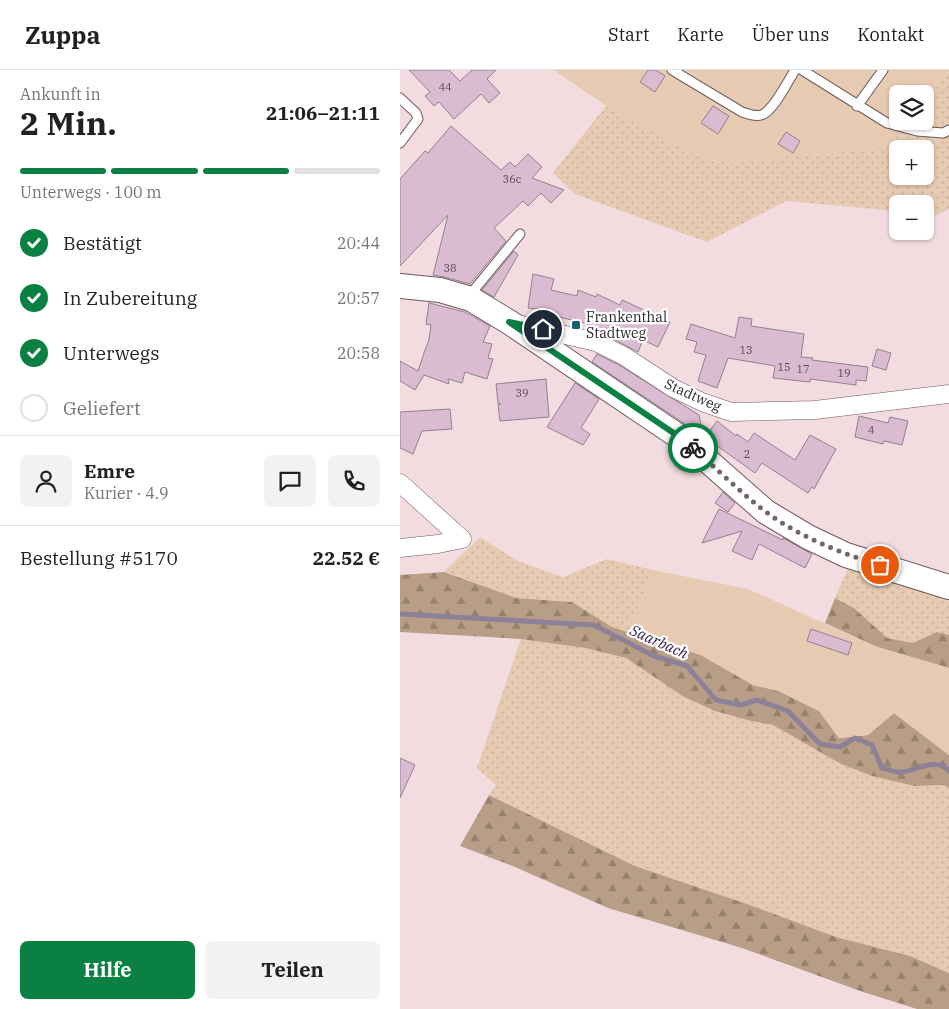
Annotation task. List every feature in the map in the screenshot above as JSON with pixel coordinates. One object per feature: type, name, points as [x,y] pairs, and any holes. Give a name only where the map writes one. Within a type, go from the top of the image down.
[{"type":"main road","points":[[400,286],[440,290],[467,298],[509,322],[684,440],[766,512],[808,537],[846,554],[949,587]]},
{"type":"street","name":"Stadtweg","points":[[509,322],[596,342],[624,356],[673,388],[702,402],[732,412],[816,410],[949,394]]},
{"type":"street","points":[[400,483],[462,539],[438,544],[400,548]]},
{"type":"lane","points":[[672,70],[742,112],[760,116],[769,111],[795,70]]},
{"type":"lane","points":[[802,70],[887,123],[917,131],[944,133],[949,130]]},
{"type":"lane","points":[[857,106],[883,70]]},
{"type":"lane","points":[[400,98],[416,113],[418,119],[400,143]]},
{"type":"lane","points":[[467,298],[520,234]]},
{"type":"shaded area","points":[[554,70],[949,70],[934,86],[889,85],[889,130],[894,130],[892,140],[889,140],[889,147],[730,163],[706,159],[680,147],[606,106]]},
{"type":"shaded area","points":[[949,72],[949,209],[934,215],[934,195],[889,195],[889,210],[786,201],[707,242],[575,194],[553,173],[606,106],[705,159],[730,163],[889,147],[889,185],[934,185],[934,140],[891,140],[894,130],[934,130],[934,86]]},
{"type":"shaded area","points":[[480,537],[518,561],[563,577],[607,559],[653,570],[629,632],[612,627],[572,602],[516,598],[444,572]]},
{"type":"shaded area","points":[[849,566],[949,597],[949,635],[937,632],[913,643],[886,638],[854,608],[835,598]]},
{"type":"shaded area","points":[[653,570],[748,589],[877,647],[949,668],[949,755],[894,713],[868,735],[839,738],[819,711],[779,691],[753,685],[701,655],[629,632]]},
{"type":"shaded area","points":[[521,639],[585,648],[626,658],[684,697],[715,711],[773,725],[841,764],[872,776],[914,786],[943,785],[949,787],[949,973],[910,956],[836,937],[635,866],[489,795],[496,785],[477,768]]},
{"type":"green space","points":[[444,572],[516,598],[572,602],[612,627],[701,655],[753,685],[779,691],[819,711],[839,738],[868,735],[894,713],[949,755],[949,787],[943,785],[914,786],[872,776],[841,764],[773,725],[715,711],[684,697],[626,658],[585,648],[521,639],[400,632],[400,575]]},
{"type":"green space","points":[[835,598],[854,608],[887,638],[913,643],[937,632],[949,635],[949,668],[877,647],[825,623]]},
{"type":"green space","points":[[489,795],[635,866],[836,937],[910,956],[949,973],[949,1009],[917,1009],[863,992],[742,948],[608,908],[515,867],[460,846]]},
{"type":"building","points":[[409,70],[449,70],[460,81],[472,70],[496,70],[487,79],[500,93],[489,103],[481,94],[454,119],[439,102],[434,106],[425,96],[430,92]]},
{"type":"building","points":[[648,70],[656,70],[665,76],[655,92],[640,82]]},
{"type":"building","points":[[713,106],[729,116],[718,134],[701,123]]},
{"type":"building","points":[[451,126],[501,170],[510,162],[515,167],[528,154],[542,167],[532,178],[564,190],[551,203],[541,193],[528,206],[523,201],[494,228],[506,241],[470,284],[433,275],[448,215],[400,266],[400,179],[425,151],[428,153]]},
{"type":"building","points":[[786,132],[800,141],[793,153],[778,144]]},
{"type":"building","points":[[514,251],[518,255],[494,297],[482,290]]},
{"type":"building","points":[[533,274],[554,279],[551,290],[577,296],[578,290],[596,297],[597,294],[620,305],[622,300],[670,322],[658,347],[643,340],[638,352],[608,336],[609,334],[585,323],[550,315],[551,311],[528,308]]},
{"type":"building","points":[[429,303],[465,312],[490,326],[483,342],[492,344],[488,358],[493,359],[487,379],[465,372],[462,383],[448,379],[449,384],[424,375],[415,390],[400,381],[400,361],[418,371],[429,340],[431,325],[426,324]]},
{"type":"building","points":[[739,317],[752,319],[751,326],[804,334],[801,357],[868,367],[866,381],[856,380],[856,385],[810,379],[810,382],[773,378],[775,366],[728,358],[717,388],[698,381],[706,355],[694,352],[697,342],[686,339],[691,324],[735,338]]},
{"type":"building","points":[[877,349],[891,353],[886,370],[872,366]]},
{"type":"building","points":[[597,354],[619,365],[699,415],[703,436],[592,362]]},
{"type":"building","points":[[546,379],[549,417],[500,421],[498,404],[501,404],[498,403],[496,384]]},
{"type":"building","points":[[575,383],[599,399],[581,428],[590,434],[583,445],[547,427]]},
{"type":"building","points":[[450,409],[452,429],[422,431],[413,454],[400,448],[400,412]]},
{"type":"building","points":[[859,416],[888,423],[890,417],[908,421],[902,445],[884,441],[883,444],[855,437]]},
{"type":"building","points":[[717,421],[736,436],[737,434],[748,442],[754,433],[795,460],[810,435],[836,449],[814,489],[812,487],[808,493],[762,463],[755,473],[705,437]]},
{"type":"building","points":[[723,492],[735,503],[728,512],[715,503]]},
{"type":"building","points":[[719,509],[783,540],[783,538],[812,554],[805,568],[759,544],[752,560],[732,551],[742,531],[702,543]]},
{"type":"building","points":[[811,629],[852,643],[848,655],[807,641]]},
{"type":"building","points":[[400,758],[415,765],[400,798]]},
{"type":"waterway","name":"Saarbach","points":[[400,614],[594,625],[654,656],[687,666],[716,700],[741,705],[757,700],[788,711],[820,744],[840,747],[855,738],[872,745],[882,768],[900,772],[938,765],[949,771]]},
{"type":"way so far","points":[[693,448],[766,512],[808,537],[846,554],[880,565]]},
{"type":"place","name":"Frankenthal Stadtweg","points":[[576,325]]},
{"type":"route","points":[[543,329],[509,322],[684,440],[693,448]]}]
